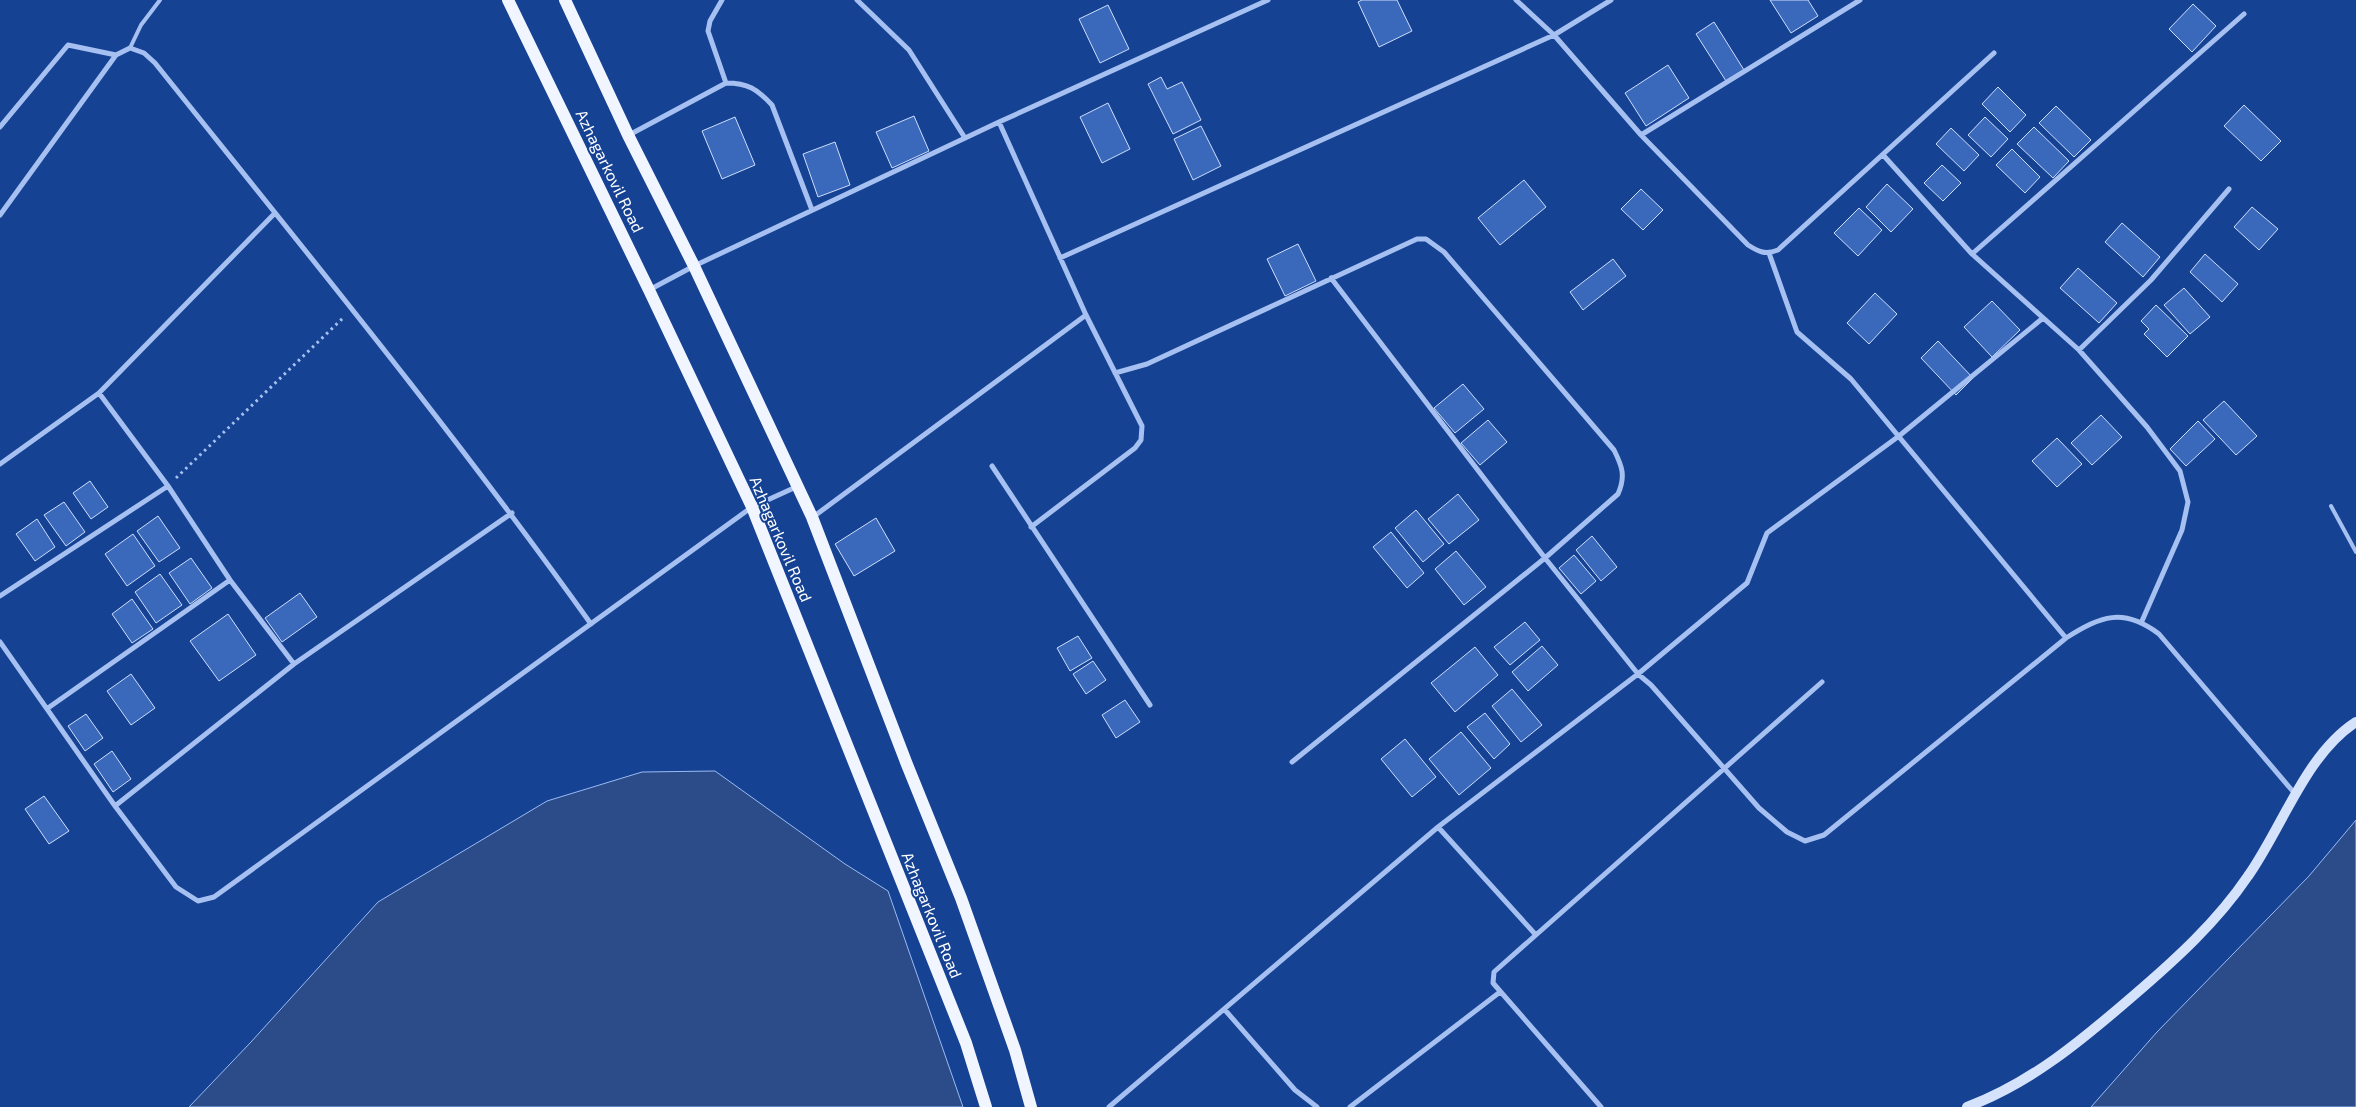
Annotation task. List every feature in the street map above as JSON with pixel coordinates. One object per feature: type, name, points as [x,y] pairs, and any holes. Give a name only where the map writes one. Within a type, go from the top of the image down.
[{"type":"main road","name":"Azhagarkovil Road","points":[[508,0],[650,290],[752,507],[966,1043],[986,1107]]},
{"type":"main road","name":"Azhagarkovil Road","points":[[565,0],[628,136],[694,266],[796,487],[812,517],[906,762],[961,898],[1015,1050],[1031,1107]]},
{"type":"main road","points":[[1967,1107],[1998,1095],[2077,1045],[2167,967],[2214,920],[2248,876],[2320,755],[2346,729],[2356,722]]},
{"type":"street","points":[[722,0],[710,21],[708,31],[726,83]]},
{"type":"street","points":[[857,0],[909,50],[965,138]]},
{"type":"street","points":[[650,290],[694,266],[999,122],[1268,0]]},
{"type":"street","points":[[1516,0],[1554,35],[1641,135],[1748,245],[1759,252],[1769,254],[1778,250],[1884,156],[1994,53]]},
{"type":"street","points":[[1060,258],[1554,35],[1611,0]]},
{"type":"street","points":[[1641,135],[1860,0]]},
{"type":"street","points":[[1972,254],[2244,14]]},
{"type":"street","points":[[0,127],[68,45],[116,55]]},
{"type":"street","points":[[0,215],[116,55],[130,48],[144,53],[155,63],[353,309],[512,513],[591,624]]},
{"type":"street","points":[[628,136],[726,83],[743,83],[761,93],[772,105],[812,210]]},
{"type":"street","points":[[999,122],[1086,315],[1142,426],[1140,440],[1135,448],[1031,527]]},
{"type":"street","points":[[1884,156],[1972,254],[2079,350],[2147,427],[2180,471],[2188,502],[2182,530],[2142,621]]},
{"type":"street","points":[[2079,350],[2151,280],[2230,189]]},
{"type":"street","points":[[0,464],[99,393],[275,213]]},
{"type":"street","points":[[1115,373],[1147,364],[1417,239],[1426,239],[1436,244],[1614,450],[1623,467],[1623,483],[1618,494],[1545,558],[1292,762]]},
{"type":"street","points":[[1769,254],[1797,332],[1852,379],[2066,638]]},
{"type":"street","points":[[1330,278],[1545,558],[1638,674],[1651,685],[1759,808],[1787,832],[1805,840],[1824,835],[2066,638],[2091,623],[2114,617],[2142,621],[2160,634],[2296,796]]},
{"type":"street","points":[[812,517],[1086,315]]},
{"type":"street","points":[[1109,1107],[1438,827],[1638,674],[1746,583],[1767,533],[1899,436],[2043,318]]},
{"type":"street","points":[[99,393],[168,486],[230,580],[294,664]]},
{"type":"street","points":[[992,466],[1150,705]]},
{"type":"street","points":[[0,596],[168,486]]},
{"type":"street","points":[[0,642],[115,806],[176,886],[198,901],[214,898],[752,507],[796,487]]},
{"type":"street","points":[[115,806],[294,664],[512,513]]},
{"type":"street","points":[[48,708],[230,580]]},
{"type":"street","points":[[1601,1107],[1500,992],[1493,983],[1494,972],[1822,682]]},
{"type":"street","points":[[1438,827],[1535,934]]},
{"type":"street","points":[[1350,1107],[1500,992]]},
{"type":"street","points":[[1225,1010],[1295,1090],[1317,1107]]},
{"type":"lane","points":[[130,48],[141,25],[160,0]]},
{"type":"lane","points":[[2331,506],[2356,552]]},
{"type":"path","points":[[168,486],[353,309]]},
{"type":"water","points":[[715,771],[845,864],[888,891],[963,1107],[189,1107],[251,1042],[378,902],[547,801],[642,772]]},
{"type":"water","points":[[2356,820],[2356,1107],[2091,1107],[2157,1032],[2309,876]]},
{"type":"building","points":[[1362,0],[1397,0],[1412,31],[1379,47],[1358,2]]},
{"type":"building","points":[[1770,0],[1808,0],[1818,16],[1791,33]]},
{"type":"building","points":[[2193,4],[2216,26],[2192,52],[2169,29]]},
{"type":"building","points":[[1108,5],[1129,49],[1100,63],[1079,19]]},
{"type":"building","points":[[1714,22],[1744,70],[1726,81],[1696,34]]},
{"type":"building","points":[[1668,65],[1689,98],[1646,126],[1625,93]]},
{"type":"building","points":[[1161,77],[1167,89],[1182,82],[1201,120],[1173,134],[1148,84]]},
{"type":"building","points":[[1998,87],[2026,115],[2010,132],[1982,104]]},
{"type":"building","points":[[1108,103],[1130,149],[1102,163],[1080,117]]},
{"type":"building","points":[[2244,105],[2281,141],[2261,161],[2224,126]]},
{"type":"building","points":[[2056,106],[2091,140],[2074,157],[2039,123]]},
{"type":"building","points":[[914,116],[929,151],[892,168],[876,132]]},
{"type":"building","points":[[735,117],[755,165],[722,179],[702,131]]},
{"type":"building","points":[[1985,117],[2008,139],[1991,157],[1968,135]]},
{"type":"building","points":[[1201,126],[1221,166],[1193,180],[1174,139]]},
{"type":"building","points":[[2034,127],[2069,161],[2053,178],[2017,144]]},
{"type":"building","points":[[1951,128],[1979,155],[1964,171],[1936,144]]},
{"type":"building","points":[[835,142],[850,185],[818,197],[803,154]]},
{"type":"building","points":[[2012,149],[2040,177],[2025,193],[1996,165]]},
{"type":"building","points":[[1942,165],[1961,183],[1943,201],[1924,183]]},
{"type":"building","points":[[1524,180],[1546,207],[1500,245],[1478,218]]},
{"type":"building","points":[[1887,184],[1913,209],[1891,232],[1866,207]]},
{"type":"building","points":[[1641,189],[1663,210],[1643,230],[1621,209]]},
{"type":"building","points":[[2252,207],[2278,229],[2259,250],[2234,227]]},
{"type":"building","points":[[1859,208],[1882,230],[1858,256],[1834,233]]},
{"type":"building","points":[[2122,223],[2160,257],[2143,277],[2105,242]]},
{"type":"building","points":[[1298,244],[1316,281],[1285,296],[1267,259]]},
{"type":"building","points":[[2205,254],[2238,284],[2222,302],[2190,272]]},
{"type":"building","points":[[1613,259],[1626,276],[1583,310],[1570,292]]},
{"type":"building","points":[[2078,268],[2117,303],[2099,323],[2060,288]]},
{"type":"building","points":[[2184,288],[2210,317],[2190,334],[2164,305]]},
{"type":"building","points":[[1875,293],[1897,314],[1869,344],[1847,323]]},
{"type":"building","points":[[1992,301],[2020,330],[1992,357],[1964,327]]},
{"type":"building","points":[[2156,305],[2188,336],[2167,357],[2144,334],[2149,329],[2141,321]]},
{"type":"building","points":[[1938,341],[1973,378],[1956,395],[1921,358]]},
{"type":"building","points":[[1463,384],[1484,409],[1455,433],[1434,408]]},
{"type":"building","points":[[2224,401],[2257,436],[2236,455],[2203,420]]},
{"type":"building","points":[[2101,415],[2122,437],[2092,465],[2071,443]]},
{"type":"building","points":[[1488,420],[1507,442],[1480,465],[1461,443]]},
{"type":"building","points":[[2198,421],[2215,439],[2186,466],[2170,449]]},
{"type":"building","points":[[2057,438],[2082,464],[2057,487],[2032,461]]},
{"type":"building","points":[[90,481],[108,507],[91,519],[73,493]]},
{"type":"building","points":[[1458,494],[1479,520],[1449,544],[1428,519]]},
{"type":"building","points":[[64,502],[85,532],[66,546],[44,515]]},
{"type":"building","points":[[1416,510],[1444,544],[1423,562],[1395,528]]},
{"type":"building","points":[[158,516],[180,548],[159,562],[137,531]]},
{"type":"building","points":[[876,518],[895,551],[854,576],[835,544]]},
{"type":"building","points":[[37,519],[55,547],[35,561],[16,534]]},
{"type":"building","points":[[1391,532],[1424,573],[1407,588],[1373,547]]},
{"type":"building","points":[[133,534],[155,566],[127,586],[105,554]]},
{"type":"building","points":[[1592,536],[1617,567],[1601,581],[1576,550]]},
{"type":"building","points":[[1456,551],[1486,587],[1464,605],[1435,569]]},
{"type":"building","points":[[1574,555],[1596,581],[1581,594],[1559,568]]},
{"type":"building","points":[[191,558],[212,588],[190,604],[169,573]]},
{"type":"building","points":[[160,574],[182,605],[156,623],[135,592]]},
{"type":"building","points":[[300,593],[317,617],[282,642],[265,618]]},
{"type":"building","points":[[132,599],[153,629],[132,643],[112,614]]},
{"type":"building","points":[[228,614],[256,655],[219,681],[190,641]]},
{"type":"building","points":[[1525,622],[1540,640],[1510,665],[1494,647]]},
{"type":"building","points":[[1078,636],[1092,658],[1070,671],[1057,648]]},
{"type":"building","points":[[1542,646],[1558,665],[1528,691],[1512,672]]},
{"type":"building","points":[[1475,647],[1498,675],[1455,712],[1431,683]]},
{"type":"building","points":[[1093,661],[1106,680],[1086,694],[1073,674]]},
{"type":"building","points":[[131,674],[155,708],[131,725],[107,691]]},
{"type":"building","points":[[1512,689],[1542,725],[1521,742],[1492,706]]},
{"type":"building","points":[[1125,700],[1140,722],[1116,738],[1102,715]]},
{"type":"building","points":[[1485,713],[1510,744],[1494,759],[1467,727]]},
{"type":"building","points":[[86,714],[103,738],[85,751],[68,726]]},
{"type":"building","points":[[1461,732],[1491,768],[1459,795],[1429,759]]},
{"type":"building","points":[[1405,739],[1436,777],[1412,797],[1381,759]]},
{"type":"building","points":[[112,751],[131,779],[113,792],[94,764]]},
{"type":"building","points":[[44,796],[69,831],[49,844],[25,809]]}]
